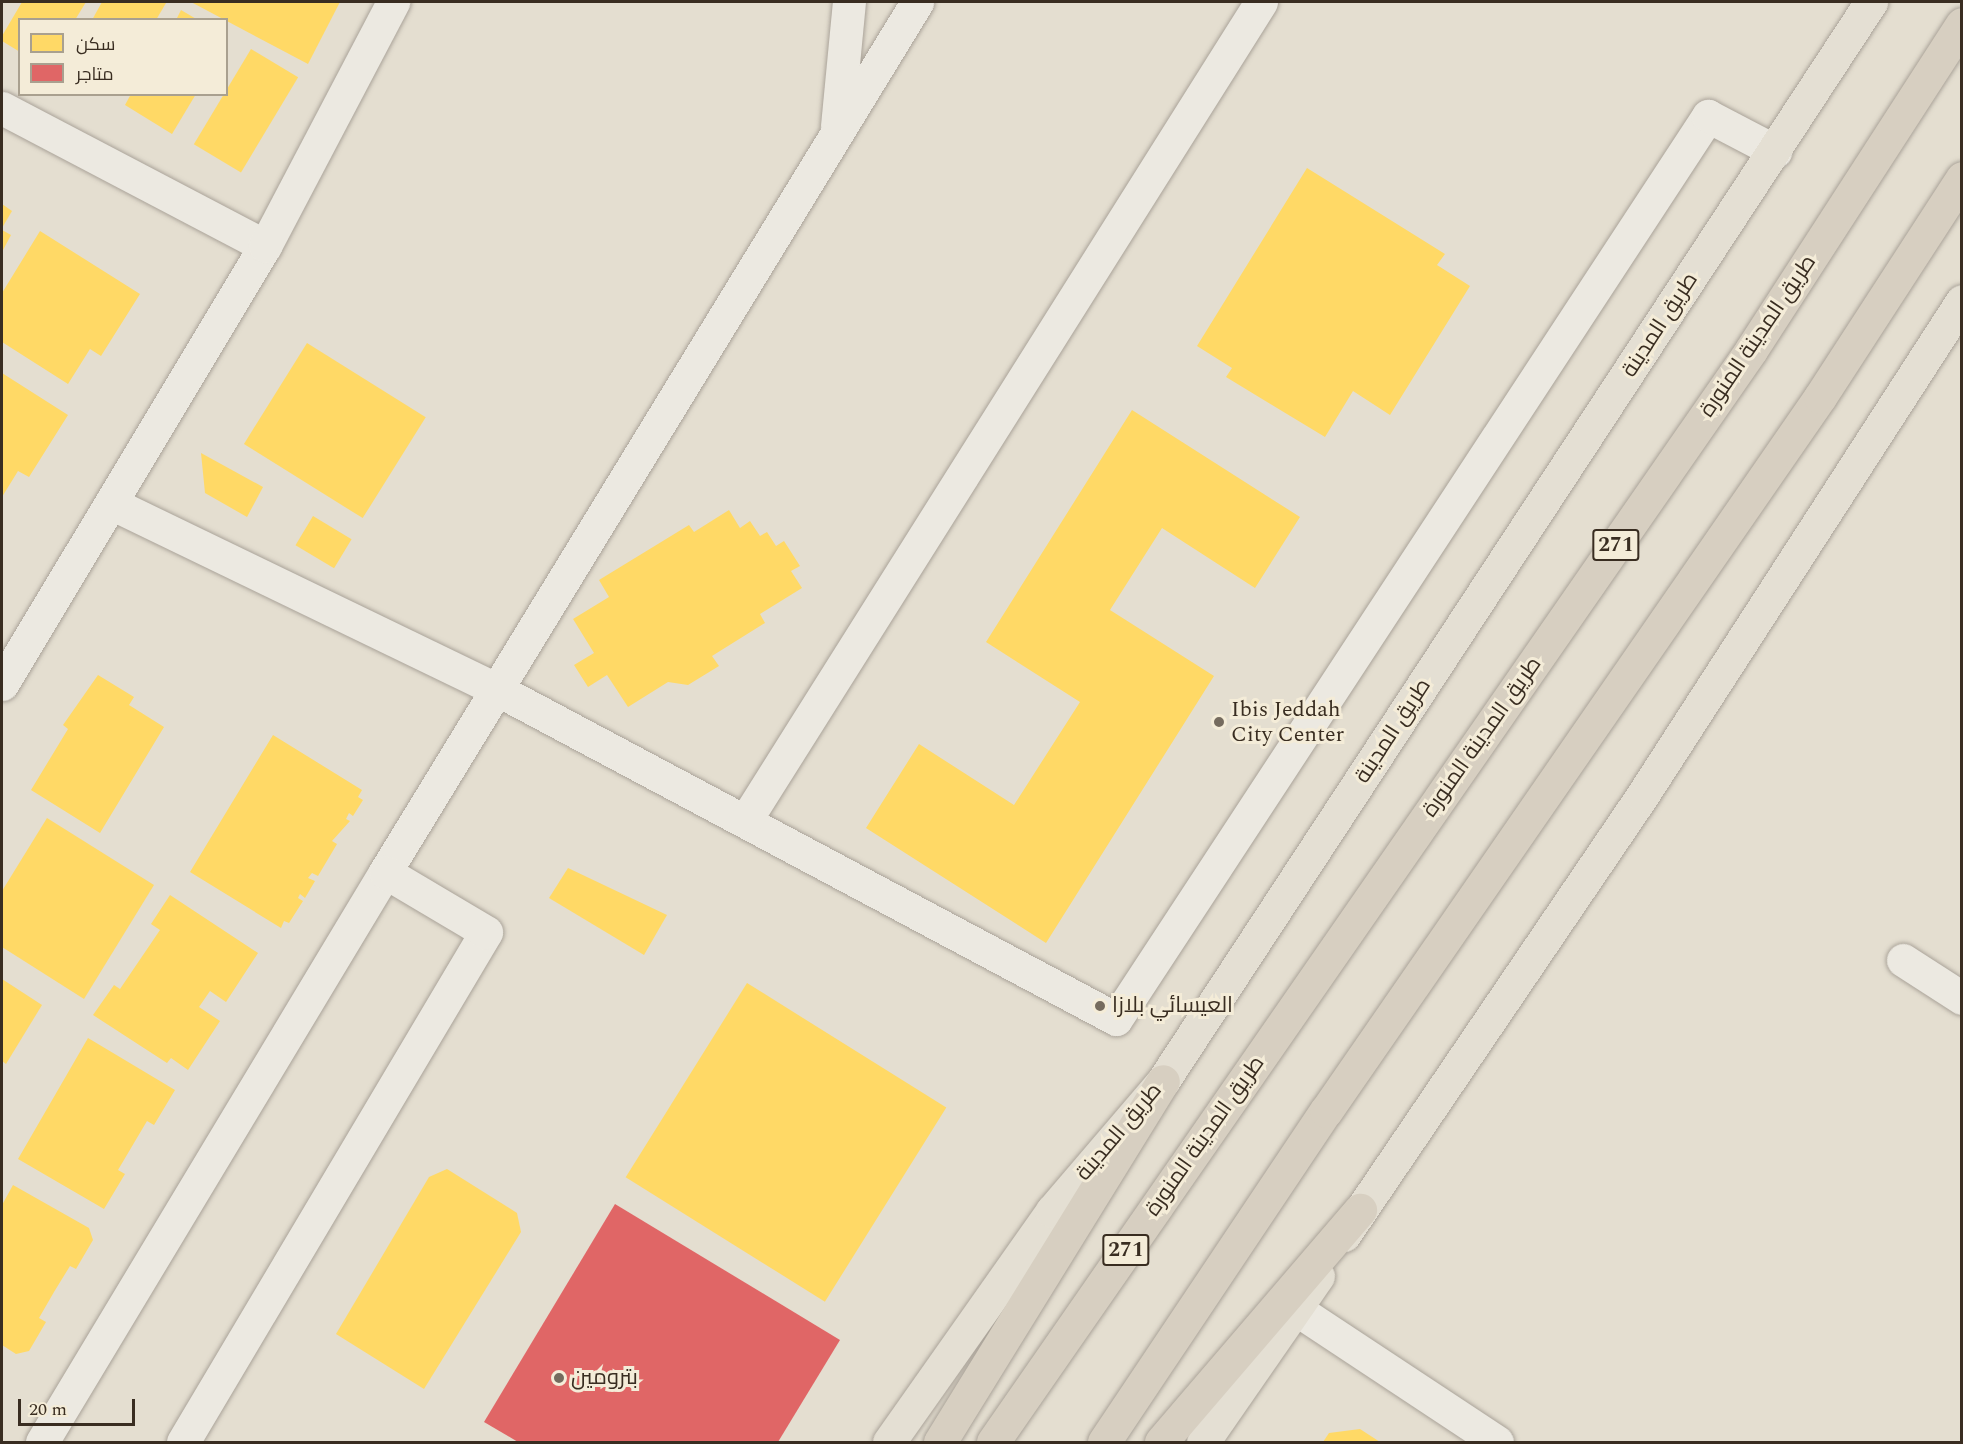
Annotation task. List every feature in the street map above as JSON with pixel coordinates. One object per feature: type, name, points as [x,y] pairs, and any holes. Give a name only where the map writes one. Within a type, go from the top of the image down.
[{"type":"highway","name":"طريق المدينة المنورة","points":[[993,1443],[1751,350],[1962,24]]},
{"type":"highway","points":[[1104,1443],[1326,1111],[1820,397],[1962,178]]},
{"type":"highway","points":[[940,1443],[1163,1081]]},
{"type":"highway","points":[[1161,1443],[1360,1210]]},
{"type":"main road","name":"طريق المدينة","points":[[889,1443],[1052,1211],[1163,1081],[1871,2]]},
{"type":"main road","points":[[1203,1443],[1642,796],[1962,301]]},
{"type":"street","points":[[2,684],[265,246],[393,2]]},
{"type":"street","points":[[837,134],[849,2]]},
{"type":"street","points":[[42,1443],[385,872],[917,2]]},
{"type":"street","points":[[745,821],[1261,2]]},
{"type":"street","points":[[2,108],[265,246]]},
{"type":"street","points":[[111,503],[498,690],[1116,1019],[1708,116],[1775,151]]},
{"type":"street","points":[[183,1443],[486,932],[385,872]]},
{"type":"street","points":[[1904,960],[1962,998]]},
{"type":"street","points":[[1296,1309],[1497,1443]]},
{"type":"building: سكن","points":[[22,2],[86,2],[76,18],[18,18],[18,51],[2,41],[2,36]]},
{"type":"building: سكن","points":[[102,2],[166,3],[157,18],[93,18]]},
{"type":"building: سكن","points":[[191,2],[340,2],[308,64],[228,22],[228,18],[221,18]]},
{"type":"building: سكن","points":[[181,10],[195,18],[177,18]]},
{"type":"building: سكن","points":[[251,49],[298,77],[241,172],[194,144],[223,96],[228,96],[228,87]]},
{"type":"building: سكن","points":[[130,96],[195,96],[172,134],[125,105]]},
{"type":"building: سكن","points":[[1307,168],[1445,254],[1437,265],[1470,286],[1390,415],[1353,391],[1325,437],[1226,377],[1232,368],[1197,346]]},
{"type":"building: سكن","points":[[2,204],[12,211],[2,228]]},
{"type":"building: سكن","points":[[2,230],[11,235],[2,252]]},
{"type":"building: سكن","points":[[40,231],[140,294],[101,356],[90,349],[68,384],[2,342],[2,293]]},
{"type":"building: سكن","points":[[307,343],[426,417],[363,518],[244,444]]},
{"type":"building: سكن","points":[[2,373],[68,415],[29,477],[18,471],[2,497]]},
{"type":"building: سكن","points":[[1132,410],[1300,517],[1255,588],[1162,528],[1110,610],[1214,676],[1046,943],[866,828],[919,744],[1014,805],[1080,702],[986,642]]},
{"type":"building: سكن","points":[[201,453],[263,487],[247,517],[205,493]]},
{"type":"building: سكن","points":[[729,510],[740,528],[750,521],[760,536],[767,532],[776,546],[784,541],[800,566],[791,571],[802,588],[760,614],[765,623],[712,656],[719,666],[688,685],[668,682],[628,707],[607,675],[588,687],[574,665],[594,653],[573,619],[609,597],[599,580],[689,525],[694,532]]},
{"type":"building: سكن","points":[[313,516],[352,539],[334,568],[295,545]]},
{"type":"building: سكن","points":[[98,675],[134,697],[129,705],[164,727],[100,833],[31,790],[68,729],[63,725]]},
{"type":"building: سكن","points":[[273,735],[362,790],[358,797],[363,800],[353,816],[349,813],[346,819],[350,821],[332,841],[337,844],[318,876],[312,873],[308,878],[315,881],[305,898],[300,894],[298,898],[303,901],[289,923],[284,921],[281,928],[190,872]]},
{"type":"building: سكن","points":[[47,818],[154,885],[84,999],[2,947],[2,891]]},
{"type":"building: سكن","points":[[568,868],[667,915],[644,955],[549,898]]},
{"type":"building: سكن","points":[[170,895],[258,953],[226,1002],[210,991],[199,1007],[220,1021],[188,1070],[171,1058],[167,1063],[93,1015],[114,985],[120,989],[160,930],[151,924]]},
{"type":"building: سكن","points":[[2,979],[42,1005],[6,1064],[2,1061]]},
{"type":"building: سكن","points":[[747,983],[946,1108],[825,1302],[626,1177]]},
{"type":"building: سكن","points":[[88,1038],[175,1090],[154,1125],[147,1121],[118,1170],[125,1174],[104,1209],[18,1159]]},
{"type":"building: سكن","points":[[447,1169],[517,1213],[521,1232],[424,1389],[336,1334],[429,1177]]},
{"type":"building: سكن","points":[[13,1185],[89,1228],[93,1240],[76,1269],[70,1266],[39,1318],[46,1322],[29,1351],[16,1354],[2,1345],[2,1205]]},
{"type":"building: سكن","points":[[1360,1429],[1380,1442],[1323,1442],[1329,1433]]},
{"type":"building: متاجر","points":[[615,1204],[840,1340],[778,1442],[518,1442],[484,1422]]},
{"type":"place","name":"Ibis Jeddah City Center","points":[[1219,722]]},
{"type":"place","name":"العيسائي بلازا","points":[[1100,1006]]},
{"type":"place","name":"بترومين","points":[[559,1378]]}]
